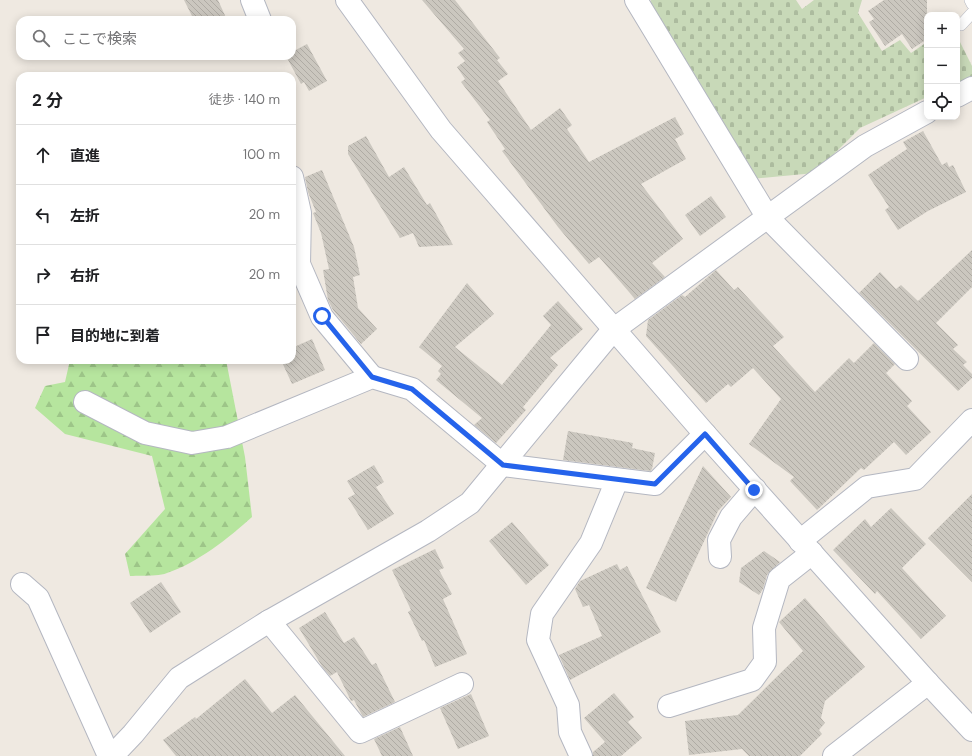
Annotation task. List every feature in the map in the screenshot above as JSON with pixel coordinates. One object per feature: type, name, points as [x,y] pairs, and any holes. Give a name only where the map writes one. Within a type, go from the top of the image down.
[{"type":"street","points":[[252,0],[258,16]]},
{"type":"street","points":[[347,0],[441,130],[613,330],[754,490],[972,730]]},
{"type":"street","points":[[636,0],[768,218],[907,359]]},
{"type":"street","points":[[960,94],[972,88]]},
{"type":"street","points":[[112,756],[133,734],[179,678],[269,621],[428,530],[470,503],[503,465],[613,330],[865,146],[924,114]]},
{"type":"street","points":[[296,195],[300,213],[299,264],[322,316],[372,377],[412,389],[503,465],[655,484],[705,434]]},
{"type":"street","points":[[85,402],[145,433],[192,443],[227,437],[372,377]]},
{"type":"street","points":[[669,706],[752,680],[765,662],[764,628],[779,579],[806,547],[867,488],[915,478],[972,420]]},
{"type":"street","points":[[581,756],[570,732],[568,705],[538,640],[542,614],[591,543],[617,480]]},
{"type":"street","points":[[720,557],[719,540],[730,517],[754,490]]},
{"type":"street","points":[[22,584],[38,598],[108,756]]},
{"type":"street","points":[[269,621],[360,732],[462,684]]},
{"type":"street","points":[[834,756],[928,683]]},
{"type":"lane","points":[[970,0],[972,4]]},
{"type":"lane","points":[[961,25],[972,13]]},
{"type":"green space","points":[[651,0],[796,0],[802,9],[814,0],[862,0],[858,13],[882,51],[900,40],[911,53],[924,44],[924,98],[860,128],[815,173],[751,179],[649,10]]},
{"type":"green space","points":[[960,42],[972,66],[972,76],[960,82]]},
{"type":"green space","points":[[69,364],[227,364],[245,457],[252,517],[234,533],[201,557],[178,569],[159,575],[130,576],[125,554],[165,509],[152,456],[65,434],[35,408],[45,386],[65,382]]},
{"type":"building","points":[[184,0],[218,0],[225,16],[192,16]]},
{"type":"building","points":[[422,0],[455,0],[500,58],[497,60],[508,74],[498,81],[531,130],[560,108],[572,125],[567,129],[589,162],[675,117],[684,134],[675,139],[686,159],[641,184],[683,239],[652,263],[665,277],[635,299],[599,257],[589,264],[558,227],[502,151],[505,149],[487,122],[490,120],[461,82],[465,79],[457,67],[465,61],[458,53],[464,49]]},
{"type":"building","points":[[884,0],[927,0],[927,12],[924,12],[924,41],[912,49],[902,34],[885,46],[869,22],[874,19],[868,11]]},
{"type":"building","points":[[307,44],[327,81],[309,91],[304,82],[301,84],[296,72],[288,60],[296,60],[296,50]]},
{"type":"building","points":[[923,131],[942,165],[947,162],[949,167],[953,165],[966,192],[928,211],[898,230],[885,210],[889,207],[868,175],[907,149],[903,142]]},
{"type":"building","points":[[366,136],[389,177],[404,167],[427,205],[430,203],[453,245],[419,247],[413,233],[400,238],[348,154],[348,146]]},
{"type":"building","points":[[322,170],[354,247],[360,275],[353,277],[358,308],[377,329],[361,344],[333,310],[328,300],[323,270],[329,269],[321,233],[313,213],[316,212],[308,192],[305,177]]},
{"type":"building","points":[[711,196],[726,217],[700,236],[685,215]]},
{"type":"building","points":[[972,250],[972,287],[936,323],[958,345],[953,349],[967,362],[963,365],[972,374],[972,378],[958,391],[859,293],[880,272],[896,289],[901,285],[918,301]]},
{"type":"building","points":[[716,270],[734,290],[738,287],[784,337],[773,346],[815,392],[849,358],[854,363],[874,343],[895,364],[886,373],[912,401],[907,406],[931,432],[906,455],[894,442],[864,470],[861,468],[817,510],[790,481],[794,477],[749,444],[781,399],[753,368],[731,387],[728,384],[706,403],[646,336],[648,320],[682,295],[685,297]]},
{"type":"building","points":[[467,283],[494,314],[455,347],[502,385],[551,325],[543,316],[558,301],[583,329],[550,358],[558,365],[523,407],[526,410],[496,443],[474,425],[482,418],[436,380],[441,374],[438,371],[442,366],[419,347]]},
{"type":"building","points":[[312,339],[325,370],[292,384],[283,364],[296,364],[296,346]]},
{"type":"building","points":[[568,431],[633,443],[632,448],[655,453],[652,469],[650,471],[563,460]]},
{"type":"building","points":[[374,465],[384,482],[376,487],[394,514],[368,530],[348,498],[355,494],[347,481]]},
{"type":"building","points":[[703,466],[731,497],[718,511],[676,602],[646,588]]},
{"type":"building","points":[[972,494],[972,582],[928,538]]},
{"type":"building","points":[[891,508],[926,544],[902,568],[946,616],[921,639],[877,591],[875,594],[833,550],[865,519],[871,527]]},
{"type":"building","points":[[512,522],[549,565],[526,585],[489,541]]},
{"type":"building","points":[[435,549],[444,568],[439,570],[452,594],[443,599],[467,654],[435,667],[424,640],[422,641],[408,612],[411,610],[392,570]]},
{"type":"building","points":[[764,551],[780,562],[767,575],[763,589],[759,595],[739,582],[741,568]]},
{"type":"building","points":[[617,564],[620,570],[627,566],[661,632],[570,680],[559,655],[602,636],[589,605],[583,607],[575,589],[580,581]]},
{"type":"building","points":[[161,582],[181,612],[150,633],[130,603]]},
{"type":"building","points":[[805,598],[865,667],[825,701],[821,718],[825,723],[819,730],[822,734],[800,756],[749,756],[742,749],[689,755],[685,721],[738,715],[803,651],[779,622]]},
{"type":"building","points":[[325,612],[344,643],[354,637],[372,665],[376,663],[395,702],[363,717],[354,700],[351,701],[337,672],[330,676],[323,668],[299,628]]},
{"type":"building","points":[[245,679],[272,713],[295,695],[345,756],[176,756],[163,740],[195,717],[196,719]]},
{"type":"building","points":[[614,693],[634,717],[628,722],[642,738],[621,756],[593,756],[593,752],[605,742],[584,718]]},
{"type":"building","points":[[471,694],[489,736],[458,749],[440,708]]},
{"type":"building","points":[[400,727],[413,756],[382,756],[374,739]]},
{"type":"route","points":[[322,316],[372,377],[412,389],[503,465],[655,484],[705,434],[754,490]]}]
